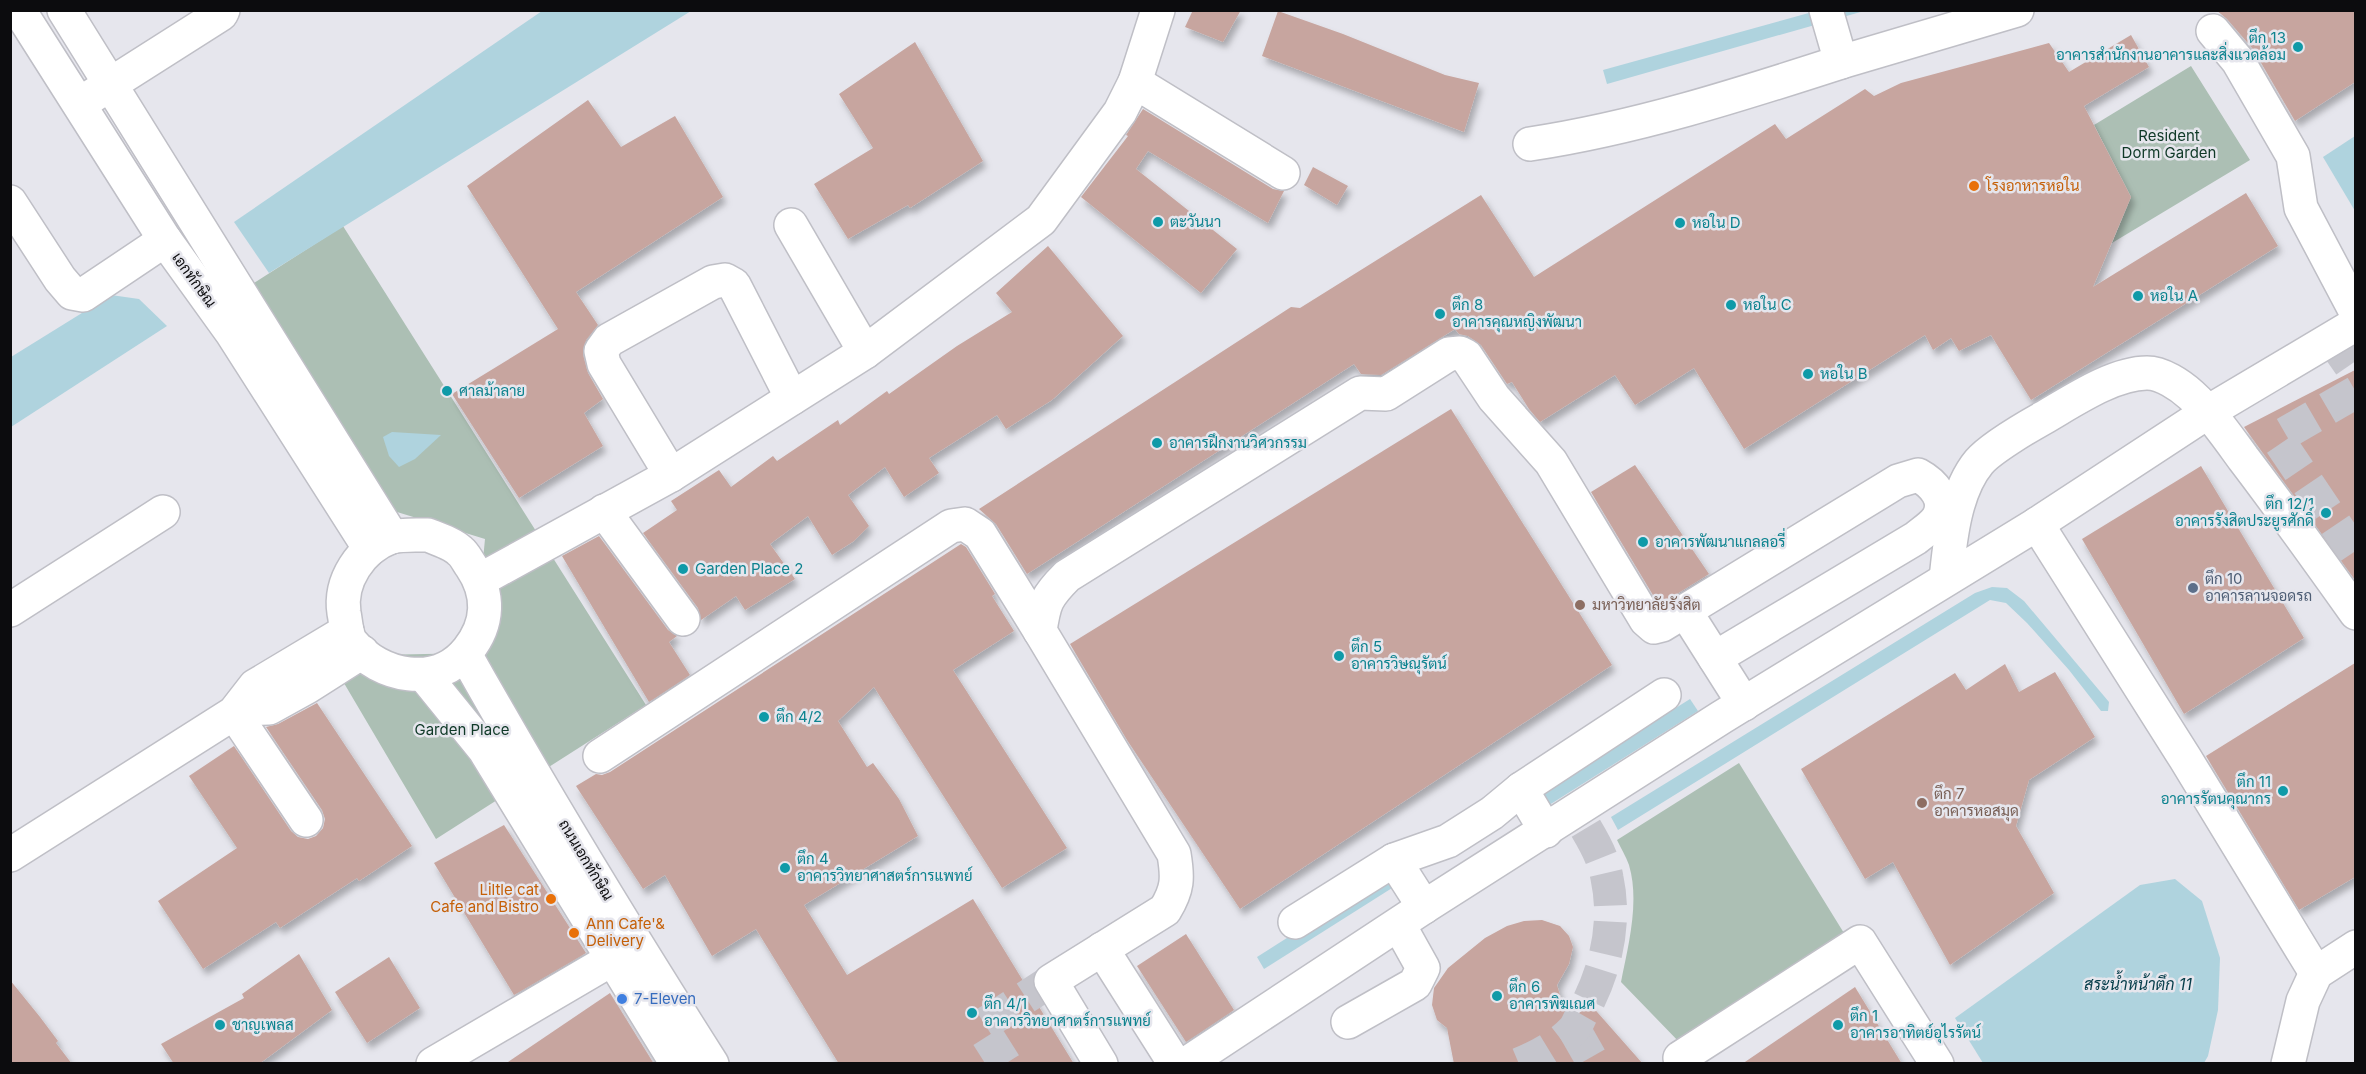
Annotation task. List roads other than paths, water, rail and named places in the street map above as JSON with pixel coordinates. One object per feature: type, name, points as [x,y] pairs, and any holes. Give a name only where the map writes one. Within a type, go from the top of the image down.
[{"type":"street","name":"เอกทักษิณ","points":[[19,10],[165,240],[214,280],[381,543]]},
{"type":"street","points":[[64,10],[110,83],[214,280]]},
{"type":"street","points":[[79,104],[221,14],[223,10]]},
{"type":"street","points":[[480,580],[670,475],[865,352],[1041,220],[1120,112],[1135,82],[1158,10]]},
{"type":"street","points":[[1826,10],[1839,53]]},
{"type":"street","points":[[1530,144],[1587,136],[1644,122],[1839,53],[2017,10]]},
{"type":"street","points":[[2213,31],[2238,61],[2294,156],[2301,208],[2355,312]]},
{"type":"street","points":[[1135,82],[1283,173]]},
{"type":"street","points":[[10,202],[60,279],[72,293],[83,295],[165,240]]},
{"type":"street","points":[[791,225],[865,352]]},
{"type":"street","points":[[670,475],[604,364],[601,351],[609,340],[713,282],[725,280],[734,285],[792,398]]},
{"type":"street","points":[[1186,1064],[1411,916],[1744,704],[2037,524],[2208,412],[2355,324]]},
{"type":"street","points":[[1040,632],[1043,605],[1067,576],[1360,393],[1386,394],[1449,354],[1460,353],[1466,356],[1494,398],[1551,462],[1646,620],[1654,627],[1662,625],[1899,481],[1918,475],[1930,481],[1936,488],[1941,507],[1939,517],[1933,525],[1906,544],[1714,658]]},
{"type":"street","points":[[1946,579],[1950,545],[1966,484],[1979,462],[2040,420],[2093,390],[2124,377],[2149,373],[2182,387],[2208,412],[2270,493],[2355,613]]},
{"type":"street","points":[[604,511],[683,619]]},
{"type":"street","points":[[10,610],[163,512]]},
{"type":"street","points":[[600,756],[951,526],[965,524],[980,534],[1174,854],[1177,874],[1174,894],[1165,910],[1051,981],[1101,1064]]},
{"type":"street","points":[[2037,524],[2316,973]]},
{"type":"street","points":[[428,535],[460,550],[480,580],[484,593],[480,632],[465,654],[446,668],[424,675],[400,674],[378,665],[355,641],[343,607],[346,585],[355,565],[381,543],[428,535]]},
{"type":"street","points":[[1685,611],[1744,704]]},
{"type":"street","points":[[10,855],[237,711],[269,708],[307,687],[355,641]]},
{"type":"street","name":"ถนนเอกทักษิณ","points":[[465,654],[514,741],[624,952],[677,1064]]},
{"type":"street","name":"ถนนเอกทักษิณ","points":[[424,675],[484,749],[624,952],[712,1064]]},
{"type":"street","points":[[1295,922],[1394,860],[1448,841],[1492,813],[1521,789],[1664,695]]},
{"type":"street","points":[[237,711],[306,820]]},
{"type":"street","points":[[1521,789],[1546,831]]},
{"type":"street","points":[[1348,1022],[1415,984],[1423,968],[1411,916],[1394,860]]},
{"type":"street","points":[[1684,1064],[1680,1058],[1860,942],[1937,1064]]},
{"type":"street","points":[[2288,1064],[2303,1001],[2316,973],[2355,947]]},
{"type":"street","points":[[1102,949],[1175,1064]]},
{"type":"street","points":[[433,1064],[479,1052],[624,952]]},
{"type":"water","points":[[542,11],[691,11],[269,273],[234,222]]},
{"type":"water","points":[[1816,11],[1864,11],[1607,84],[1603,70]]},
{"type":"water","points":[[2355,136],[2355,211],[2323,157]]},
{"type":"water","points":[[111,295],[139,299],[167,326],[11,427],[11,357]]},
{"type":"water","points":[[392,432],[441,435],[415,459],[399,467],[389,456],[383,437]]},
{"type":"water","points":[[1992,587],[2007,588],[2024,601],[2109,702],[2108,711],[2101,711],[2069,670],[2006,603],[1990,600],[1618,830],[1611,817],[1975,593]]},
{"type":"water","points":[[1690,699],[1698,711],[1546,807],[1538,795]]},
{"type":"water","points":[[1392,871],[1400,883],[1264,969],[1257,957]]},
{"type":"water","name":"สระน้ำหน้าตึก 11","points":[[2175,879],[2202,901],[2220,958],[2218,1010],[2208,1056],[2204,1063],[1983,1063],[1955,1018],[2140,885]]},
{"type":"tunnel","points":[[2331,338],[2356,374]]},
{"type":"tunnel","points":[[2356,392],[2277,438],[2356,555]]},
{"type":"tunnel","points":[[1519,1064],[1555,1045],[1574,1028],[1597,982],[1607,948],[1611,913],[1605,869],[1576,812]]},
{"type":"tunnel","points":[[1005,1064],[981,1026],[1051,981]]},
{"type":"tunnel","points":[[1574,1029],[1594,1064]]},
{"type":"place","name":"ตึก 13 อาคารสำนักงานอาคารและสิ่งแวดล้อม","points":[[2298,47]]},
{"type":"place","name":"โรงอาหารหอใน","points":[[1974,186]]},
{"type":"place","name":"ตะวันนา","points":[[1158,222]]},
{"type":"place","name":"หอใน D","points":[[1680,223]]},
{"type":"place","name":"หอใน A","points":[[2138,296]]},
{"type":"place","name":"หอใน C","points":[[1731,305]]},
{"type":"place","name":"ตึก 8 อาคารคุณหญิงพัฒนา","points":[[1440,314]]},
{"type":"place","name":"หอใน B","points":[[1808,374]]},
{"type":"place","name":"ศาลม้าลาย","points":[[447,391]]},
{"type":"place","name":"อาคารฝึกงานวิศวกรรม","points":[[1157,443]]},
{"type":"place","name":"ตึก 12/1 อาคารรังสิตประยูรศักดิ์","points":[[2326,513]]},
{"type":"place","name":"อาคารพัฒนาแกลลอรี่","points":[[1643,542]]},
{"type":"place","name":"Garden Place 2","points":[[683,569]]},
{"type":"place","name":"ตึก 10 อาคารลานจอดรถ","points":[[2193,588]]},
{"type":"place","name":"มหาวิทยาลัยรังสิต","points":[[1580,605]]},
{"type":"place","name":"ตึก 5 อาคารวิษณุรัตน์","points":[[1339,656]]},
{"type":"place","name":"ตึก 4/2","points":[[764,717]]},
{"type":"place","name":"ตึก 11 อาคารรัตนคุณากร","points":[[2283,791]]},
{"type":"place","name":"ตึก 7 อาคารหอสมุด","points":[[1922,803]]},
{"type":"place","name":"ตึก 4 อาคารวิทยาศาสตร์การแพทย์","points":[[785,868]]},
{"type":"place","name":"Liltle cat Cafe and Bistro","points":[[551,899]]},
{"type":"place","name":"Ann Cafe'& Delivery","points":[[574,933]]},
{"type":"place","name":"ตึก 6 อาคารพิฆเณศ","points":[[1497,996]]},
{"type":"place","name":"7-Eleven","points":[[622,999]]},
{"type":"place","name":"ตึก 4/1 อาคารวิทยาศาตร์การแพทย์","points":[[972,1013]]},
{"type":"place","name":"ชาญเพลส","points":[[220,1025]]},
{"type":"place","name":"ตึก 1 อาคารอาทิตย์อุไรรัตน์","points":[[1838,1025]]},
{"type":"park label","name":"Resident Dorm Garden","points":[[2169,144]]},
{"type":"park label","name":"Garden Place","points":[[462,730]]}]
